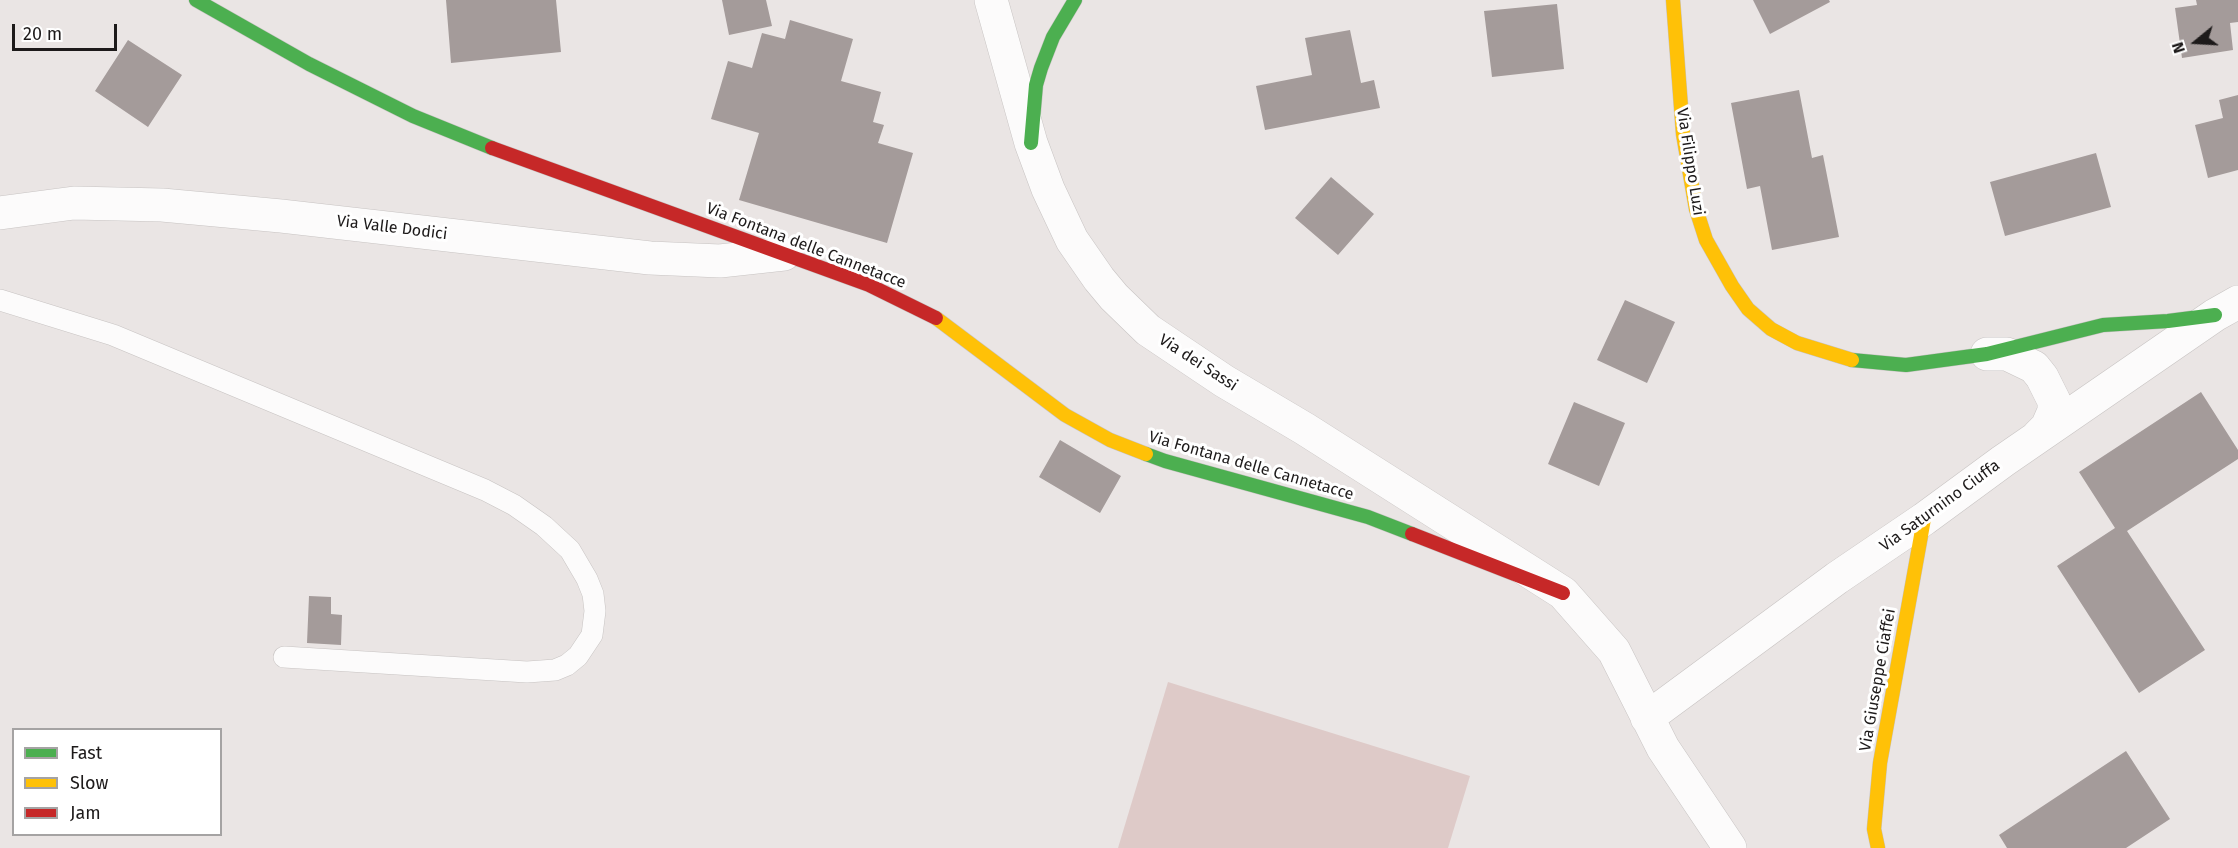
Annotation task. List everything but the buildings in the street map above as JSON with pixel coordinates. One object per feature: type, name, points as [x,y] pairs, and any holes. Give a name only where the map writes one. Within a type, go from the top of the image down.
[{"type":"street","name":"Via Fontana delle Cannetacce","points":[[196,0],[309,64],[413,116],[522,160],[869,285],[938,319],[1065,415],[1110,440],[1165,461],[1368,517],[1563,593]]},
{"type":"street","name":"Via dei Sassi","points":[[991,0],[1031,143],[1048,189],[1072,240],[1099,279],[1148,330],[1224,381],[1305,429],[1563,593],[1614,651],[1663,748],[1730,848]]},
{"type":"street","points":[[1031,143],[1036,85],[1041,68],[1053,37],[1075,0]]},
{"type":"street","name":"Via Filippo Luzi","points":[[1673,0],[1683,134],[1696,209],[1706,240],[1748,309],[1772,329],[1797,343],[1847,360],[1906,365],[1987,354],[2103,326],[2168,321],[2226,309]]},
{"type":"street","name":"Via Valle Dodici","points":[[0,213],[74,203],[162,205],[281,216],[650,258],[720,261],[784,254]]},
{"type":"street","name":"Via Saturnino Ciuffa","points":[[1647,718],[1837,578],[1924,519],[2034,439],[2226,309]]},
{"type":"street","name":"Via Filippo Luzi","points":[[1987,354],[2007,354],[2034,367],[2049,389],[2054,401],[2054,411],[2047,427],[2034,439]]},
{"type":"street","name":"Via Giuseppe Ciaffei","points":[[1878,848],[1874,829],[1880,763],[1924,519]]},
{"type":"lane","points":[[0,300],[113,335],[485,490],[514,505],[570,550],[583,571],[592,594],[595,611],[592,635],[578,656],[567,665],[555,670],[527,672],[284,657]]},
{"type":"shaded area","points":[[1168,682],[1470,776],[1448,848],[1118,848]]},
{"type":"traffic: fast","points":[[196,0],[309,64],[413,116],[492,148]]},
{"type":"traffic: fast","points":[[1031,143],[1036,85],[1041,68],[1053,37],[1075,0]]},
{"type":"traffic: fast","points":[[1852,360],[1906,365],[1987,354],[2103,325],[2215,315]]},
{"type":"traffic: fast","points":[[1146,454],[1368,517],[1412,534]]},
{"type":"traffic: slow","points":[[1673,0],[1683,134],[1696,209],[1706,240],[1748,309],[1771,329],[1797,343],[1852,360]]},
{"type":"traffic: slow","points":[[936,318],[1065,415],[1110,440],[1146,454]]},
{"type":"traffic: slow","points":[[1878,848],[1874,829],[1880,763],[1924,519]]},
{"type":"traffic: jam","points":[[492,148],[869,285],[936,318]]},
{"type":"traffic: jam","points":[[1412,534],[1563,593]]}]
